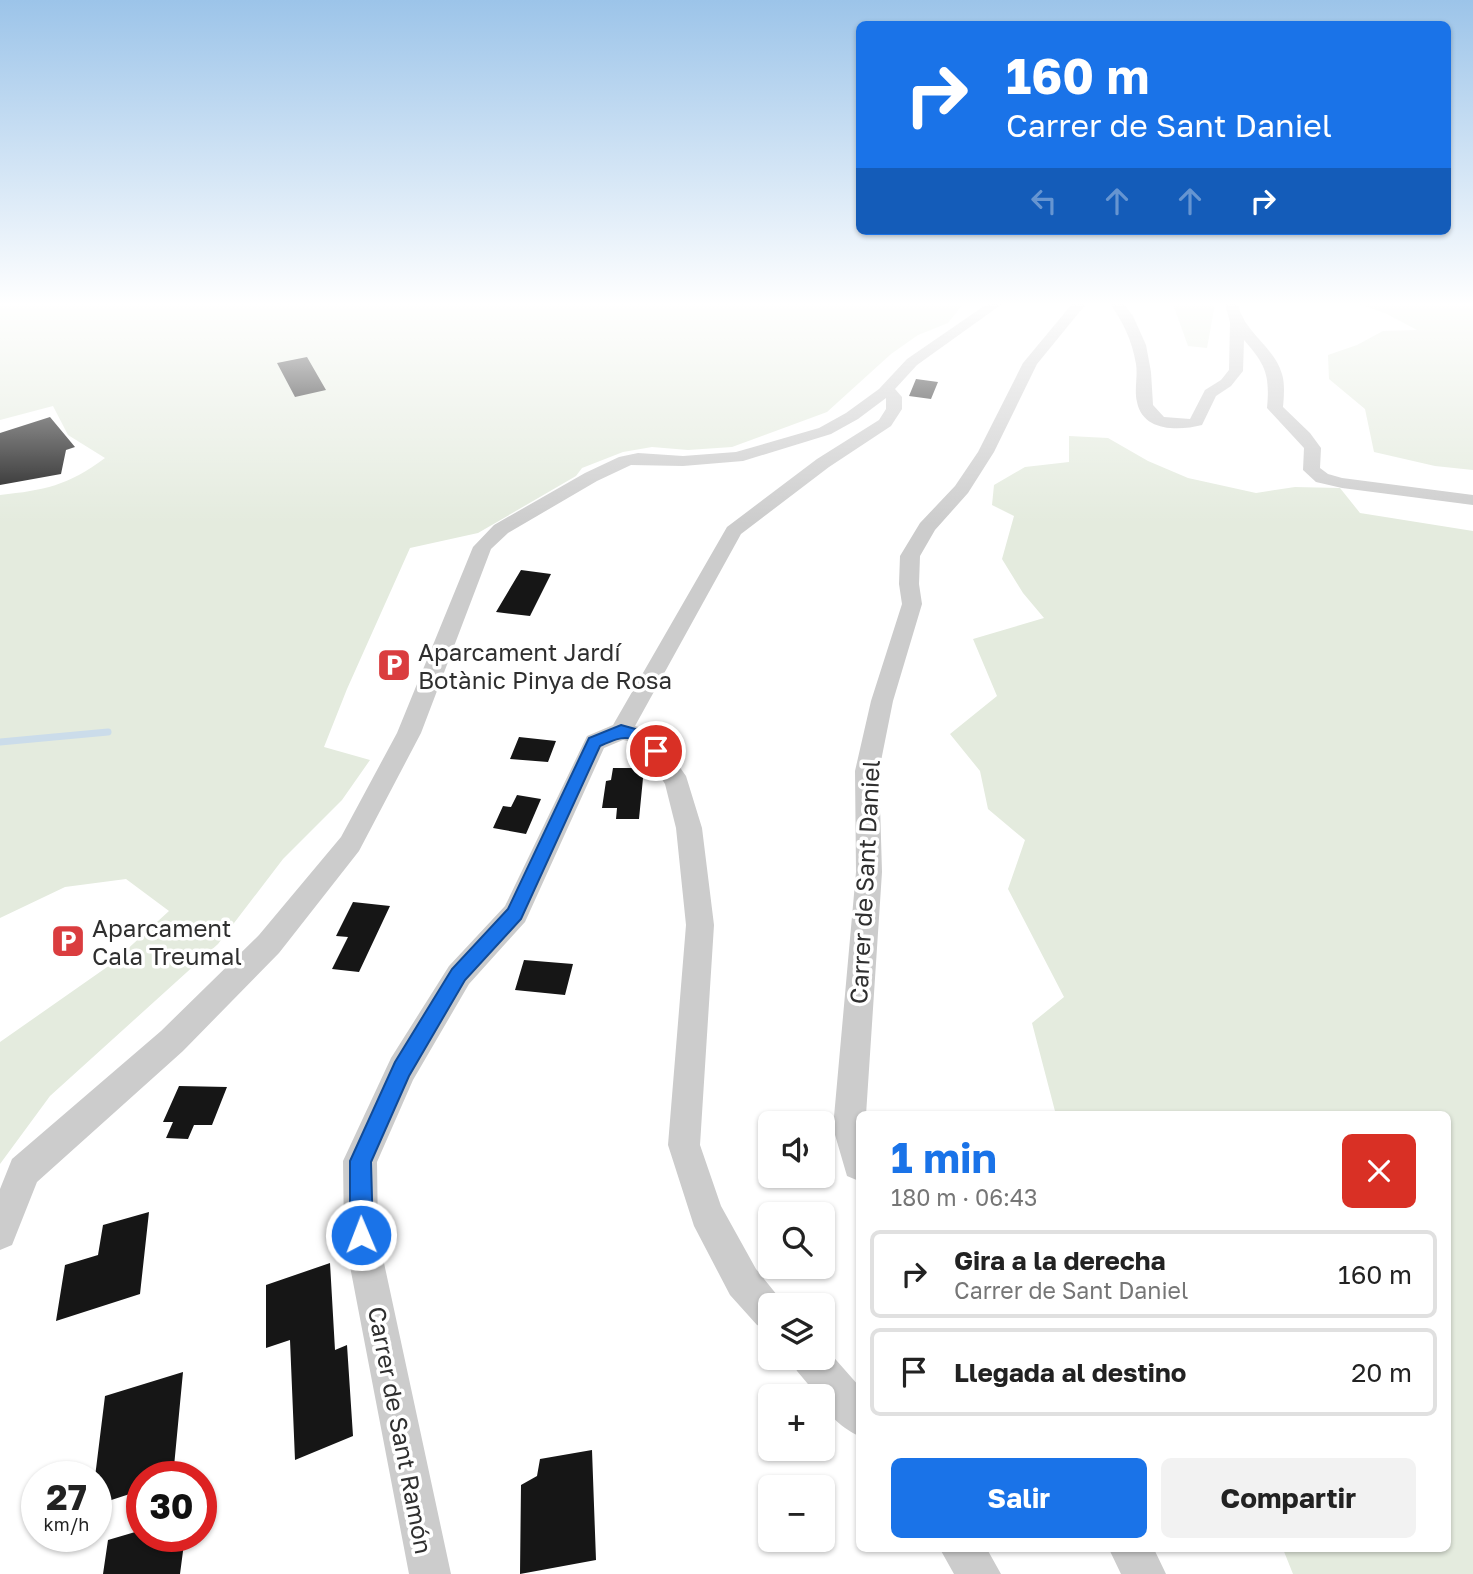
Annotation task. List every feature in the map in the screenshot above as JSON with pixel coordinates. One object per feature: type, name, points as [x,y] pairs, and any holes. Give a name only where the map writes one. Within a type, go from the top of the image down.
[{"type":"street","points":[[0,1233],[24,1171],[172,1041],[260,954],[350,844],[409,733],[482,547],[501,529],[625,461],[638,458],[683,461],[737,457],[782,446],[825,431],[852,416],[898,377]]},
{"type":"street","name":"Carrer de Sant Daniel","points":[[856,1153],[849,1128],[869,872],[867,771],[882,701],[912,604],[910,556],[927,527],[962,489],[986,452],[1023,377]]},
{"type":"street","points":[[1144,377],[1145,406],[1151,416],[1167,423],[1187,425],[1196,422],[1209,393],[1231,377]]},
{"type":"street","points":[[1274,377],[1277,390],[1275,408],[1311,444],[1314,453],[1312,470],[1322,478],[1473,500]]},
{"type":"street","points":[[758,1299],[743,1282],[706,1214],[684,1145],[700,925],[688,828],[677,782],[656,751],[641,736],[621,731],[734,531],[823,463],[885,423],[894,410],[894,397],[887,389]]},
{"type":"street","name":"Carrer de Sant Ramón","points":[[430,1574],[361,1235],[360,1161],[402,1069],[459,975],[515,914],[594,742],[621,731]]},
{"type":"street","points":[[820,1370],[856,1412]]},
{"type":"street","points":[[963,1552],[980,1574]]},
{"type":"street","points":[[1132,1552],[1144,1574]]},
{"type":"shaded area","points":[[0,377],[865,377],[827,412],[732,447],[688,450],[652,447],[623,452],[582,468],[576,476],[478,533],[410,548],[324,747],[370,760],[342,800],[283,859],[218,944],[50,1096],[0,1164],[0,1042],[110,965],[169,911],[126,879],[65,887],[0,918],[0,495],[30,491],[67,481],[105,458],[68,435],[53,406],[0,420]]},
{"type":"shaded area","points":[[1473,377],[1473,470],[1435,466],[1374,452],[1365,409],[1329,379]]},
{"type":"shaded area","points":[[1069,436],[1108,438],[1148,461],[1188,478],[1256,493],[1295,487],[1340,488],[1360,513],[1473,531],[1473,1574],[1293,1574],[1284,1552],[1451,1552],[1451,1111],[1055,1111],[1032,1023],[1064,997],[1008,889],[1025,840],[988,809],[980,771],[950,734],[997,696],[973,639],[1044,618],[1023,593],[1002,559],[1014,516],[992,505],[994,485],[1025,467],[1069,462]]},
{"type":"building","points":[[285,377],[319,377],[326,390],[295,397]]},
{"type":"building","points":[[916,379],[938,382],[931,399],[909,396]]},
{"type":"building","points":[[50,417],[75,447],[66,450],[61,474],[0,485],[0,433]]},
{"type":"building","points":[[521,570],[551,574],[530,616],[496,612]]},
{"type":"building","points":[[519,737],[556,741],[548,762],[510,759]]},
{"type":"building","points":[[613,768],[644,768],[639,819],[616,819],[617,808],[602,808],[606,781],[611,780]]},
{"type":"building","points":[[517,795],[541,799],[526,834],[493,828],[503,806],[511,807]]},
{"type":"building","points":[[353,902],[390,906],[359,972],[332,969],[348,937],[336,936]]},
{"type":"building","points":[[524,960],[573,964],[565,995],[515,990]]},
{"type":"building","points":[[179,1086],[227,1087],[212,1125],[194,1125],[188,1139],[166,1138],[173,1122],[163,1122]]},
{"type":"building","points":[[149,1212],[140,1294],[56,1321],[65,1265],[98,1255],[103,1225]]},
{"type":"building","points":[[330,1263],[335,1350],[347,1345],[353,1436],[295,1460],[290,1340],[266,1348],[266,1285]]},
{"type":"building","points":[[183,1372],[175,1461],[126,1461],[126,1495],[112,1500],[112,1461],[97,1461],[105,1396]]},
{"type":"building","points":[[592,1450],[596,1560],[520,1574],[521,1485],[537,1476],[540,1459]]},
{"type":"building","points":[[126,1535],[126,1552],[183,1552],[180,1574],[103,1574],[106,1552],[112,1552],[112,1539]]},
{"type":"waterway","points":[[0,742],[108,732]]},
{"type":"place","name":"Aparcament Jardí Botànic Pinya de Rosa","points":[[394,665]]},
{"type":"place","name":"Aparcament Cala Treumal","points":[[68,941]]},
{"type":"route","points":[[361,1235],[360,1161],[402,1069],[459,975],[515,914],[594,742],[621,731],[641,736],[656,751]]}]
